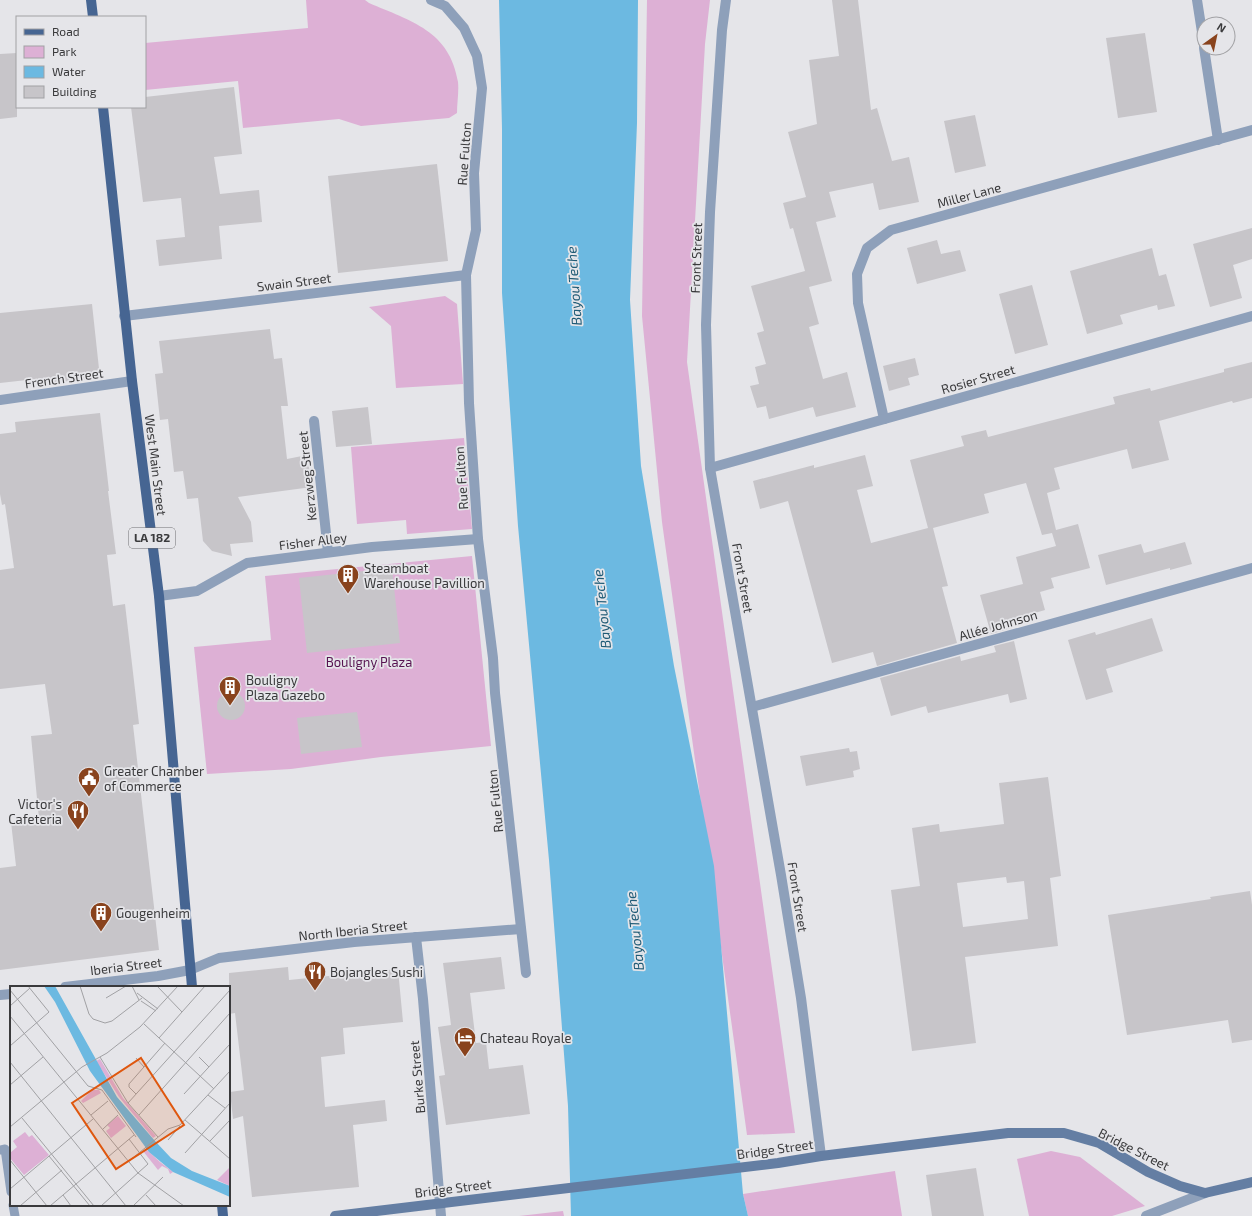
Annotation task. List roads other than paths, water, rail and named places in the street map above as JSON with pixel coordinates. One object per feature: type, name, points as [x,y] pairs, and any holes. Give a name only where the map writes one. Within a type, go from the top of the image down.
[{"type":"main road","points":[[91,0],[93,16]]},
{"type":"main road","name":"West Main Street","points":[[103,108],[124,316],[159,596],[179,819],[190,970]]},
{"type":"main road","name":"LA 182","points":[[190,970],[192,986]]},
{"type":"main road","name":"Bridge Street","points":[[336,1216],[778,1163],[820,1156],[1008,1133],[1064,1133],[1099,1143],[1148,1172],[1180,1186],[1205,1193]]},
{"type":"main road","points":[[1205,1193],[1252,1182]]},
{"type":"main road","points":[[222,1206],[223,1216]]},
{"type":"street","name":"Rue Fulton","points":[[431,0],[445,6],[464,28],[477,56],[482,88],[474,173],[476,230],[466,275],[469,403],[478,540],[493,658],[526,973]]},
{"type":"street","name":"Front Street","points":[[726,0],[722,30],[710,212],[707,310],[710,468],[801,998],[820,1156]]},
{"type":"street","points":[[1198,0],[1200,16]]},
{"type":"street","points":[[1205,56],[1218,140]]},
{"type":"street","name":"Miller Lane","points":[[884,419],[858,303],[857,274],[867,248],[891,230],[1252,130]]},
{"type":"street","name":"Swain Street","points":[[124,316],[466,275]]},
{"type":"street","name":"Rosier Street","points":[[710,468],[1252,316]]},
{"type":"street","name":"French Street","points":[[0,400],[132,381]]},
{"type":"street","name":"Kerzweg Street","points":[[314,421],[328,552]]},
{"type":"street","name":"Fisher Alley","points":[[159,596],[197,591],[247,563],[372,547],[478,540]]},
{"type":"street","name":"Allée Johnson","points":[[752,707],[1252,568]]},
{"type":"street","name":"North Iberia Street","points":[[190,970],[219,958],[354,942],[521,929]]},
{"type":"street","name":"Burke Street","points":[[416,937],[423,999],[442,1216]]},
{"type":"street","name":"Iberia Street","points":[[73,986],[158,976],[190,970]]},
{"type":"street","points":[[0,995],[10,994]]},
{"type":"street","points":[[1146,1216],[1205,1193]]},
{"type":"lane","points":[[0,1150],[5,1149],[10,1185]]},
{"type":"lane","points":[[13,1206],[15,1216]]},
{"type":"water","name":"Bayou Teche","points":[[499,0],[638,0],[637,123],[630,300],[641,466],[674,666],[714,866],[743,1194],[748,1216],[571,1216],[568,1106],[549,860],[518,526],[502,293],[502,129]]},
{"type":"place","name":"Steamboat Warehouse Pavillion","points":[[348,594]]},
{"type":"place","name":"Bouligny Plaza Gazebo","points":[[230,706]]},
{"type":"place","name":"Greater Chamber of Commerce","points":[[89,798]]},
{"type":"place","name":"Victor's Cafeteria","points":[[78,830]]},
{"type":"place","name":"Gougenheim","points":[[101,932]]},
{"type":"place","name":"Bojangles Sushi","points":[[315,992]]},
{"type":"place","name":"Chateau Royale","points":[[465,1058]]},
{"type":"park label","name":"Bouligny Plaza","points":[[369,662]]}]
